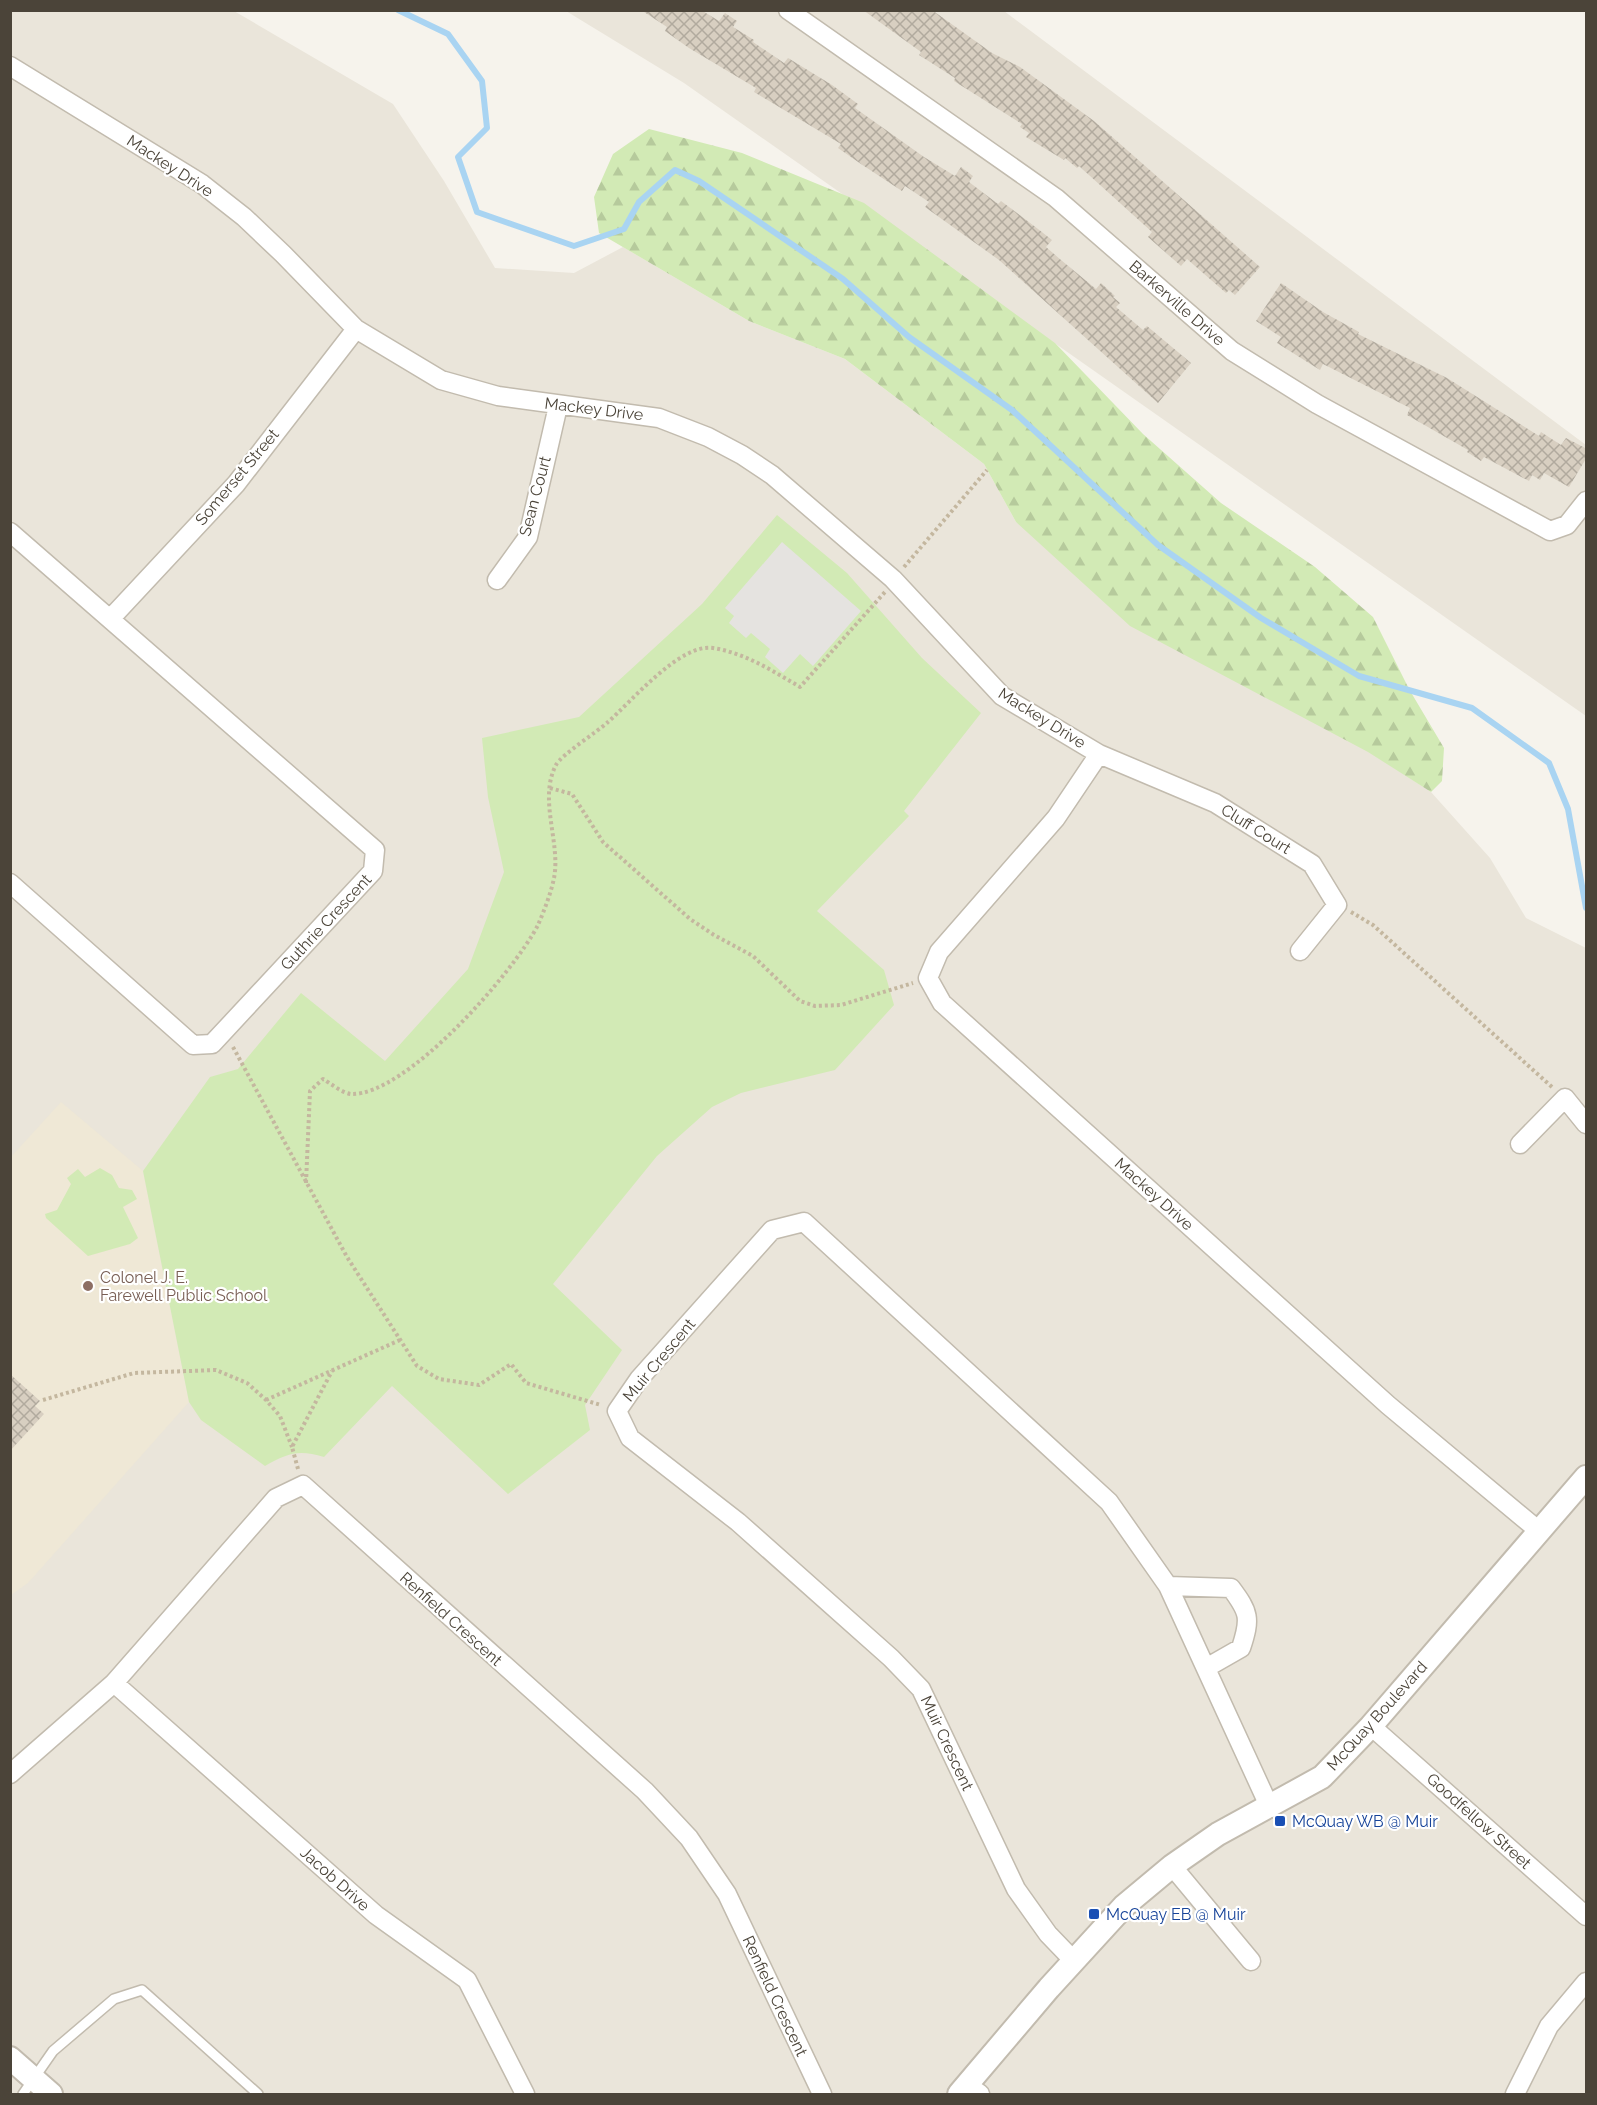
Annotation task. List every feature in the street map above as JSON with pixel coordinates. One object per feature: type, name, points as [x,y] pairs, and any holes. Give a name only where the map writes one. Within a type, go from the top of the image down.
[{"type":"street","name":"Barkerville Drive","points":[[788,10],[1056,198],[1232,351],[1317,404],[1550,531],[1567,525],[1587,501]]},
{"type":"street","name":"Mackey Drive","points":[[10,66],[202,184],[283,254],[356,329],[441,380],[498,396],[659,418],[708,437],[772,475],[893,579],[1002,696],[1100,754],[1056,818],[939,952],[928,978],[942,1003],[1388,1405],[1539,1531]]},
{"type":"street","name":"Somerset Street","points":[[111,618],[236,484],[356,329]]},
{"type":"street","name":"Sean Court","points":[[497,580],[528,537],[558,406]]},
{"type":"street","name":"Guthrie Crescent","points":[[10,532],[375,850],[374,871],[212,1044],[193,1045],[10,883]]},
{"type":"street","name":"Cluff Court","points":[[1100,754],[1215,803],[1312,864],[1337,905]]},
{"type":"street","points":[[1300,951],[1337,905]]},
{"type":"street","points":[[1520,1144],[1565,1098],[1587,1124]]},
{"type":"street","name":"Muir Crescent","points":[[1074,1961],[1048,1934],[1016,1889],[921,1689],[891,1659],[738,1522],[630,1438],[617,1412],[639,1378],[772,1230],[804,1222],[1109,1502],[1168,1586],[1270,1808]]},
{"type":"street","name":"McQuay Boulevard","points":[[969,2091],[1074,1961],[1124,1906],[1172,1866],[1218,1834],[1322,1778],[1371,1726],[1587,1477]]},
{"type":"street","points":[[10,1774],[114,1683],[276,1498],[303,1485]]},
{"type":"street","name":"Renfield Crescent","points":[[303,1485],[399,1574],[645,1791],[689,1838],[727,1894],[822,2094]]},
{"type":"street","points":[[1168,1586],[1231,1588],[1246,1608],[1247,1630],[1242,1648],[1206,1668]]},
{"type":"street","name":"Jacob Drive","points":[[114,1683],[376,1916],[467,1980],[525,2094]]},
{"type":"street","name":"Goodfellow Street","points":[[1371,1726],[1587,1916]]},
{"type":"street","points":[[1172,1866],[1251,1961]]},
{"type":"street","points":[[1515,2094],[1549,2026],[1587,1982]]},
{"type":"street","points":[[10,2058],[36,2090]]},
{"type":"lane","points":[[36,2090],[47,2057],[114,1999],[142,1990],[258,2094]]},
{"type":"path","points":[[306,1183],[310,1090],[315,1083],[323,1079],[349,1094],[373,1090],[393,1080],[438,1047],[516,960],[532,933],[554,876],[550,788],[556,764],[606,725],[667,666],[711,647],[752,660],[800,687],[987,470]]},
{"type":"path","points":[[550,788],[572,794],[603,842],[690,919],[714,936],[753,956],[800,1001],[815,1006],[841,1005],[928,978]]},
{"type":"path","points":[[1337,905],[1374,925],[1565,1098]]},
{"type":"path","points":[[224,1031],[347,1257],[417,1366],[439,1379],[479,1385],[511,1364],[526,1383],[617,1412]]},
{"type":"path","points":[[266,1400],[400,1340]]},
{"type":"path","points":[[43,1400],[134,1373],[216,1370],[247,1383],[280,1416],[303,1485]]},
{"type":"path","points":[[292,1447],[333,1370]]},
{"type":"shaded area","points":[[11,11],[234,11],[393,104],[444,181],[495,268],[574,273],[623,247],[749,321],[845,359],[984,464],[1016,522],[1431,792],[1490,858],[1526,918],[1586,948],[1586,2094],[11,2094]]},
{"type":"shaded area","points":[[566,11],[1004,11],[1586,445],[1586,716],[684,83]]},
{"type":"shaded area","points":[[782,542],[861,611],[813,666],[800,654],[783,673],[765,657],[770,649],[751,633],[746,638],[729,623],[734,616],[725,608]]},
{"type":"shaded area","name":"Colonel J. E. Farewell Public School","points":[[61,1102],[143,1171],[189,1402],[28,1583],[11,1595],[10,1158]]},
{"type":"green space","points":[[649,129],[742,153],[864,203],[1055,343],[1143,434],[1221,503],[1315,567],[1373,617],[1409,689],[1444,748],[1442,781],[1431,792],[1368,752],[1130,626],[1016,522],[984,464],[845,359],[749,321],[599,233],[594,197],[613,154]]},
{"type":"green space","points":[[777,515],[847,573],[922,658],[981,713],[904,811],[909,816],[817,911],[884,970],[894,1005],[835,1070],[741,1093],[712,1107],[657,1156],[553,1284],[622,1350],[585,1405],[590,1430],[508,1494],[392,1386],[324,1457],[307,1453],[293,1454],[265,1466],[201,1420],[189,1402],[143,1171],[210,1077],[238,1069],[301,993],[385,1061],[468,969],[504,872],[488,797],[482,738],[579,717],[702,604]]},
{"type":"green space","points":[[100,1168],[112,1175],[119,1188],[132,1190],[137,1199],[123,1207],[138,1238],[130,1244],[88,1256],[46,1218],[45,1214],[57,1210],[71,1184],[67,1178],[78,1169],[85,1177]]},
{"type":"building","points":[[641,10],[701,10],[719,21],[725,13],[737,21],[733,27],[754,40],[753,42],[784,63],[788,58],[832,85],[858,104],[855,108],[924,157],[955,176],[961,167],[973,176],[969,182],[998,204],[1001,201],[1052,240],[1046,247],[1096,289],[1101,283],[1120,303],[1116,307],[1143,330],[1147,326],[1191,363],[1158,403],[999,260],[925,207],[929,202],[905,186],[902,191],[861,164],[838,148],[841,144],[754,92],[756,88],[689,48],[665,31],[667,27]]},
{"type":"building","points":[[863,10],[932,10],[992,53],[1020,67],[1094,121],[1260,267],[1235,295],[1229,290],[1226,293],[1187,259],[1181,266],[1148,237],[1152,232],[1079,166],[1077,168],[1065,158],[1064,160],[1026,137],[1029,133],[1020,127],[1022,124],[954,81],[955,78],[919,55],[921,52]]},
{"type":"building","points":[[1281,283],[1323,312],[1359,332],[1358,334],[1447,378],[1539,436],[1541,432],[1561,445],[1566,438],[1587,449],[1587,457],[1569,487],[1544,473],[1540,480],[1532,475],[1529,481],[1484,457],[1481,461],[1467,452],[1468,450],[1407,415],[1410,408],[1323,364],[1320,370],[1277,343],[1281,337],[1256,321]]},
{"type":"building","points":[[10,1374],[40,1401],[35,1406],[44,1414],[10,1451]]},
{"type":"waterway","points":[[398,10],[448,34],[482,81],[487,128],[458,157],[477,212],[574,246],[624,229],[639,202],[675,170],[699,181],[843,279],[909,337],[1012,410],[1158,545],[1261,618],[1359,676],[1472,708],[1549,763],[1568,809],[1586,908]]},
{"type":"place","name":"Colonel J. E. Farewell Public School","points":[[88,1286]]},
{"type":"place","name":"McQuay WB @ Muir","points":[[1280,1821]]},
{"type":"place","name":"McQuay EB @ Muir","points":[[1094,1914]]}]
